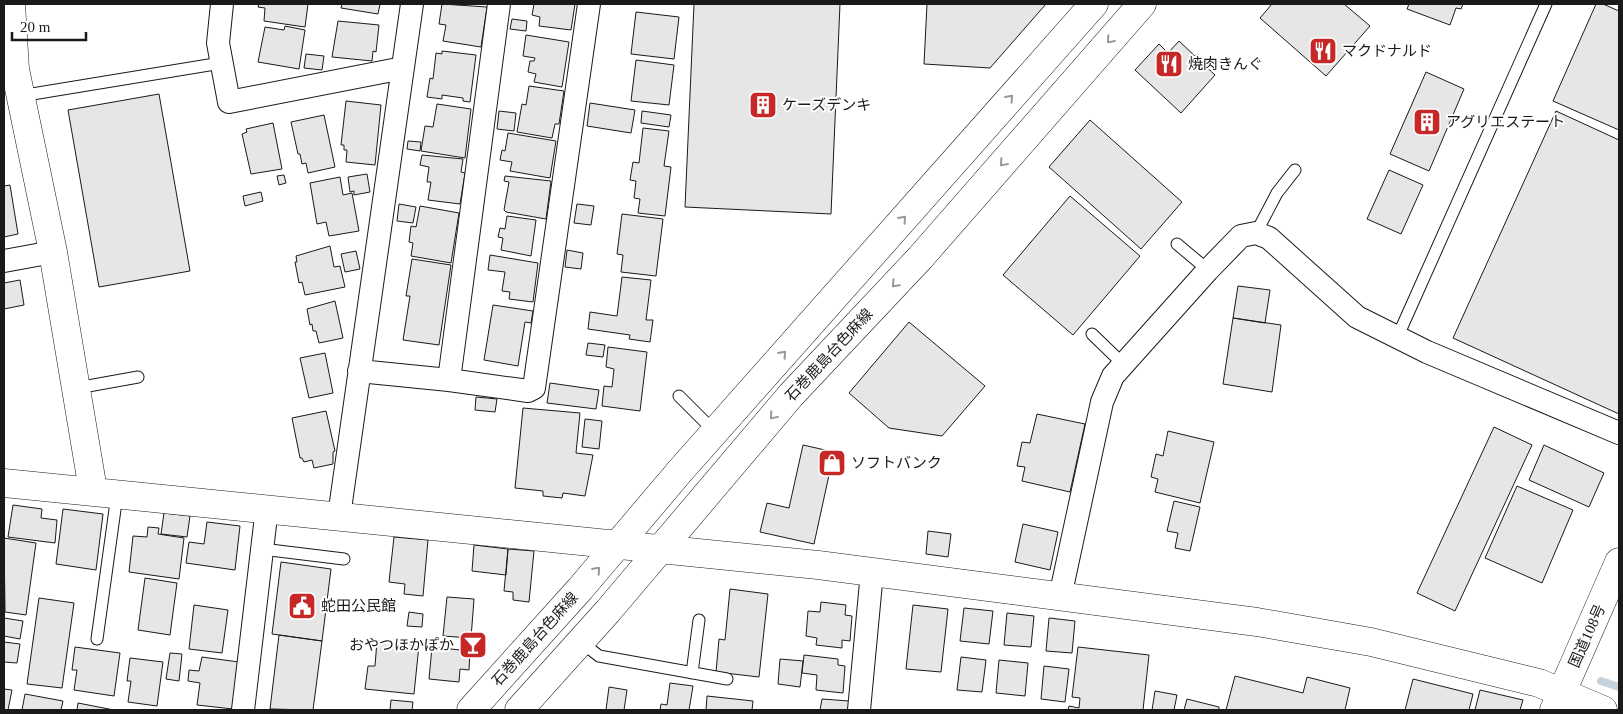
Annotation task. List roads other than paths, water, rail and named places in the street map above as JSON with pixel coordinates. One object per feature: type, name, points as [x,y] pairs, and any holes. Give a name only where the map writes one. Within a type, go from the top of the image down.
[{"type":"main road","points":[[11,4],[15,69],[20,96],[53,252],[77,388],[105,492]]},
{"type":"main road","name":"石巻鹿島台色麻線","points":[[471,710],[620,544],[714,431],[1094,4]]},
{"type":"main road","name":"石巻鹿島台色麻線","points":[[519,710],[581,642],[791,395],[920,258],[1142,4]]},
{"type":"main road","points":[[4,482],[662,548],[872,572],[1257,622],[1371,642],[1539,684],[1558,702],[1603,710]]},
{"type":"main road","name":"国道108号","points":[[1558,702],[1619,562]]},
{"type":"street","points":[[222,4],[218,43],[229,102],[403,68]]},
{"type":"street","points":[[339,516],[412,4]]},
{"type":"street","points":[[449,380],[499,4]]},
{"type":"street","points":[[359,371],[449,380],[528,391],[534,388],[589,4]]},
{"type":"street","points":[[1060,597],[1102,402],[1113,376],[1241,236],[1256,233],[1269,238],[1356,317],[1397,338],[1619,433]]},
{"type":"street","points":[[4,261],[53,252]]},
{"type":"street","points":[[244,710],[267,508]]},
{"type":"street","points":[[859,710],[872,572]]},
{"type":"lane","points":[[1397,338],[1546,4]]},
{"type":"lane","points":[[20,96],[221,64]]},
{"type":"lane","points":[[1256,233],[1277,193],[1295,170]]},
{"type":"lane","points":[[1177,244],[1208,270]]},
{"type":"lane","points":[[1092,334],[1124,364]]},
{"type":"lane","points":[[77,388],[138,377]]},
{"type":"lane","points":[[679,396],[714,431]]},
{"type":"lane","points":[[97,639],[105,492]]},
{"type":"lane","points":[[262,549],[344,559]]},
{"type":"lane","points":[[692,673],[700,620]]},
{"type":"lane","points":[[581,642],[599,656],[727,679]]},
{"type":"waterway","points":[[1601,681],[1619,687]]},
{"type":"place","name":"マクドナルド","points":[[1323,51]]},
{"type":"place","name":"焼肉きんぐ","points":[[1169,64]]},
{"type":"place","name":"ケーズデンキ","points":[[763,105]]},
{"type":"place","name":"アグリエステート","points":[[1427,122]]},
{"type":"place","name":"ソフトバンク","points":[[832,463]]},
{"type":"place","name":"蛇田公民館","points":[[302,606]]},
{"type":"place","name":"おやつほかぽか","points":[[473,645]]}]
